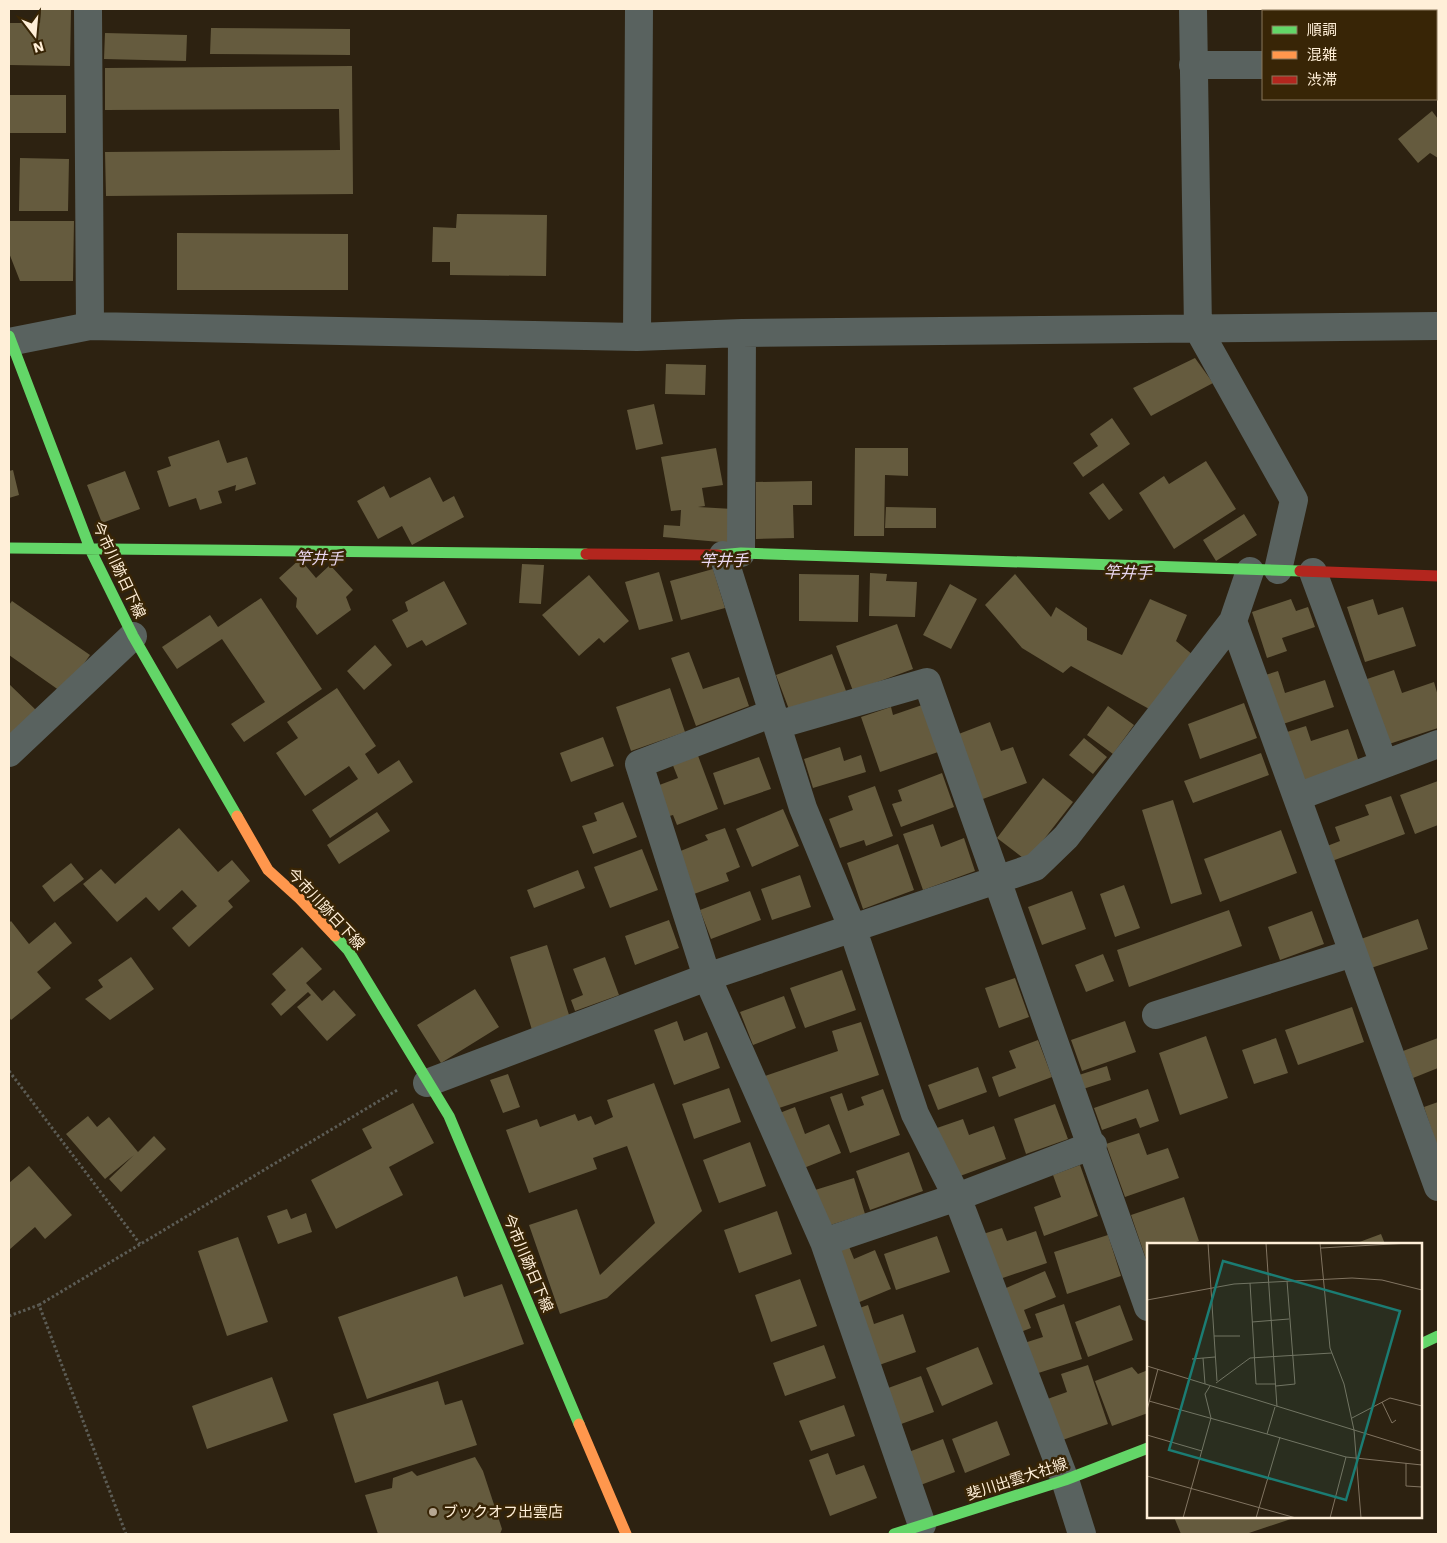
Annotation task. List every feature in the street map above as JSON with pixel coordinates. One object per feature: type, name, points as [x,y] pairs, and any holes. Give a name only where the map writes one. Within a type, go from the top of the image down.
[{"type":"street","points":[[88,9],[90,326]]},
{"type":"street","points":[[637,337],[639,9]]},
{"type":"street","points":[[1193,9],[1192,65],[1198,329],[1294,500],[1278,570]]},
{"type":"street","points":[[1192,65],[1262,65]]},
{"type":"street","points":[[9,340],[90,326],[637,337],[742,332],[1438,326]]},
{"type":"street","points":[[742,332],[732,554],[775,719],[803,808],[852,927],[915,1114],[957,1197],[1065,1480],[1082,1534]]},
{"type":"street","name":"今市川跡日下線","points":[[9,340],[91,550],[133,636],[268,870],[300,899],[348,950],[449,1116],[626,1534]]},
{"type":"street","points":[[9,548],[732,554],[1438,576]]},
{"type":"street","points":[[425,1079],[707,977],[1035,867],[1066,837],[1233,621],[1250,571]]},
{"type":"street","points":[[1313,572],[1384,764]]},
{"type":"street","points":[[1233,621],[1438,1187]]},
{"type":"street","points":[[9,753],[133,636]]},
{"type":"street","points":[[922,1525],[824,1242],[707,977],[639,764],[775,719],[926,682],[1147,1304]]},
{"type":"street","points":[[1297,797],[1438,744]]},
{"type":"street","points":[[1156,1014],[1353,953]]},
{"type":"street","points":[[824,1242],[957,1197],[1092,1145]]},
{"type":"street","points":[[1422,1344],[1438,1336]]},
{"type":"street","name":"斐川出雲大社線","points":[[894,1534],[1065,1480],[1147,1448]]},
{"type":"path","points":[[9,1071],[140,1244]]},
{"type":"path","points":[[9,1316],[39,1305],[140,1244],[425,1079]]},
{"type":"path","points":[[39,1305],[126,1534]]},
{"type":"building","points":[[41,9],[71,9],[70,66],[9,65],[9,23],[40,23]]},
{"type":"building","points":[[211,28],[350,29],[350,55],[210,54]]},
{"type":"building","points":[[105,33],[187,35],[186,61],[104,59]]},
{"type":"building","points":[[352,66],[353,194],[106,196],[105,152],[340,150],[339,109],[105,110],[105,68]]},
{"type":"building","points":[[9,95],[66,95],[66,133],[9,133]]},
{"type":"building","points":[[1432,111],[1438,119],[1438,158],[1430,153],[1418,163],[1398,139]]},
{"type":"building","points":[[20,158],[69,159],[68,211],[19,211]]},
{"type":"building","points":[[457,214],[547,215],[546,276],[450,275],[450,262],[432,262],[433,227],[456,228]]},
{"type":"building","points":[[9,221],[74,221],[73,281],[20,281],[9,253]]},
{"type":"building","points":[[177,233],[348,234],[348,290],[177,290]]},
{"type":"building","points":[[1195,358],[1213,383],[1151,416],[1133,388]]},
{"type":"building","points":[[666,364],[706,365],[705,395],[665,394]]},
{"type":"building","points":[[654,404],[663,444],[636,450],[627,410]]},
{"type":"building","points":[[1112,418],[1130,444],[1083,477],[1073,463],[1098,446],[1090,434]]},
{"type":"building","points":[[219,440],[227,463],[247,457],[256,484],[235,491],[236,485],[218,491],[222,503],[200,510],[196,498],[169,507],[157,471],[171,466],[168,457]]},
{"type":"building","points":[[716,448],[723,485],[702,488],[705,506],[698,507],[733,509],[731,543],[663,537],[664,525],[680,526],[681,510],[671,511],[661,457]]},
{"type":"building","points":[[855,448],[908,448],[908,476],[885,475],[884,536],[854,536]]},
{"type":"building","points":[[1206,461],[1236,509],[1174,549],[1139,493],[1164,476],[1169,484]]},
{"type":"building","points":[[13,470],[19,495],[9,498],[9,471]]},
{"type":"building","points":[[125,471],[140,509],[102,523],[87,485]]},
{"type":"building","points":[[430,477],[443,502],[454,496],[464,517],[412,545],[402,526],[378,539],[357,501],[384,486],[390,498]]},
{"type":"building","points":[[812,481],[812,505],[793,505],[794,538],[756,539],[756,482]]},
{"type":"building","points":[[1103,483],[1123,510],[1109,520],[1089,493]]},
{"type":"building","points":[[886,507],[936,508],[936,528],[885,528]]},
{"type":"building","points":[[1244,514],[1257,535],[1216,561],[1203,540]]},
{"type":"building","points":[[300,559],[316,578],[330,565],[353,590],[346,597],[351,610],[317,635],[296,607],[297,598],[279,578]]},
{"type":"building","points":[[522,564],[544,565],[541,604],[519,603]]},
{"type":"building","points":[[713,569],[725,608],[681,620],[670,581]]},
{"type":"building","points":[[659,572],[673,621],[639,630],[625,582]]},
{"type":"building","points":[[870,573],[887,574],[886,581],[917,582],[915,617],[869,616]]},
{"type":"building","points":[[799,574],[859,575],[858,622],[799,621]]},
{"type":"building","points":[[1015,574],[1051,617],[1056,607],[1087,628],[1087,640],[1122,655],[1150,599],[1187,615],[1176,641],[1193,655],[1151,710],[1071,666],[1063,673],[1022,648],[985,605]]},
{"type":"building","points":[[589,575],[629,621],[604,643],[599,638],[579,656],[542,615]]},
{"type":"building","points":[[444,581],[467,624],[426,646],[422,640],[407,648],[392,620],[408,611],[405,602]]},
{"type":"building","points":[[950,584],[977,599],[951,649],[923,635]]},
{"type":"building","points":[[261,598],[322,689],[244,742],[231,724],[265,702],[222,639],[177,669],[162,647],[210,615],[218,627]]},
{"type":"building","points":[[1291,599],[1296,611],[1308,607],[1315,627],[1282,638],[1287,651],[1267,658],[1252,612]]},
{"type":"building","points":[[1373,599],[1378,615],[1403,607],[1416,646],[1365,662],[1347,607]]},
{"type":"building","points":[[12,601],[90,655],[63,693],[9,655],[9,605]]},
{"type":"building","points":[[897,624],[913,669],[853,691],[836,646]]},
{"type":"building","points":[[375,645],[392,665],[364,690],[347,671]]},
{"type":"building","points":[[689,652],[703,689],[739,677],[749,706],[696,726],[671,658]]},
{"type":"building","points":[[832,654],[846,691],[790,712],[776,675]]},
{"type":"building","points":[[1394,670],[1402,693],[1434,682],[1438,696],[1438,728],[1389,744],[1367,679]]},
{"type":"building","points":[[1278,671],[1285,693],[1325,680],[1334,707],[1283,724],[1262,676]]},
{"type":"building","points":[[9,684],[38,712],[9,742]]},
{"type":"building","points":[[337,688],[376,746],[365,754],[378,774],[399,760],[413,782],[330,838],[312,810],[358,779],[349,766],[305,796],[276,753],[298,738],[287,722]]},
{"type":"building","points":[[670,688],[685,732],[631,751],[616,707]]},
{"type":"building","points":[[1244,703],[1257,738],[1200,759],[1188,724]]},
{"type":"building","points":[[925,704],[941,751],[880,772],[861,717],[891,707],[893,715]]},
{"type":"building","points":[[1108,706],[1134,725],[1113,754],[1087,735]]},
{"type":"building","points":[[990,722],[1001,751],[1013,747],[1027,783],[980,800],[956,735]]},
{"type":"building","points":[[1306,726],[1311,741],[1348,729],[1359,762],[1303,781],[1287,732]]},
{"type":"building","points":[[603,737],[614,766],[571,782],[560,753]]},
{"type":"building","points":[[1084,738],[1107,757],[1093,774],[1069,755]]},
{"type":"building","points":[[840,747],[844,761],[861,755],[866,772],[813,788],[804,759]]},
{"type":"building","points":[[697,753],[718,809],[677,825],[673,815],[666,817],[654,787],[678,778],[672,763]]},
{"type":"building","points":[[1261,753],[1269,775],[1193,803],[1184,781]]},
{"type":"building","points":[[759,757],[771,789],[724,805],[713,773]]},
{"type":"building","points":[[942,773],[954,807],[901,827],[892,804],[902,801],[898,790]]},
{"type":"building","points":[[1043,778],[1073,802],[1027,861],[997,838]]},
{"type":"building","points":[[1438,781],[1438,825],[1415,834],[1400,795]]},
{"type":"building","points":[[875,786],[893,836],[866,846],[864,840],[840,848],[829,819],[853,810],[848,796]]},
{"type":"building","points":[[1391,796],[1405,834],[1332,861],[1327,846],[1340,841],[1335,827],[1369,815],[1365,805]]},
{"type":"building","points":[[1173,800],[1202,894],[1171,904],[1142,810]]},
{"type":"building","points":[[623,802],[637,837],[593,854],[582,826],[597,821],[594,813]]},
{"type":"building","points":[[783,809],[799,846],[752,867],[736,829]]},
{"type":"building","points":[[377,812],[390,831],[339,864],[327,845]]},
{"type":"building","points":[[933,824],[941,847],[964,838],[975,871],[923,890],[903,834]]},
{"type":"building","points":[[179,828],[218,872],[232,860],[250,881],[228,901],[233,907],[189,947],[172,928],[197,906],[182,890],[159,911],[146,897],[117,922],[83,884],[101,869],[115,884]]},
{"type":"building","points":[[725,828],[740,867],[726,873],[729,881],[694,894],[678,852],[708,840],[705,835]]},
{"type":"building","points":[[1281,830],[1297,873],[1220,902],[1204,859]]},
{"type":"building","points":[[898,844],[914,890],[863,909],[847,863]]},
{"type":"building","points":[[642,849],[658,890],[610,908],[594,867]]},
{"type":"building","points":[[71,863],[84,879],[54,902],[42,886]]},
{"type":"building","points":[[578,870],[585,888],[534,908],[527,890]]},
{"type":"building","points":[[800,875],[811,907],[772,920],[761,889]]},
{"type":"building","points":[[1124,885],[1140,928],[1115,937],[1100,894]]},
{"type":"building","points":[[750,891],[761,920],[711,939],[700,910]]},
{"type":"building","points":[[1072,891],[1086,929],[1042,945],[1028,907]]},
{"type":"building","points":[[1229,910],[1242,946],[1129,987],[1117,950]]},
{"type":"building","points":[[1312,911],[1324,944],[1280,960],[1268,927]]},
{"type":"building","points":[[1418,919],[1428,949],[1368,969],[1358,940]]},
{"type":"building","points":[[669,920],[679,948],[635,965],[625,936]]},
{"type":"building","points":[[11,921],[29,944],[55,922],[72,943],[37,972],[51,988],[11,1020],[9,1017],[9,923]]},
{"type":"building","points":[[547,945],[570,1018],[532,1030],[510,957]]},
{"type":"building","points":[[302,947],[322,969],[306,983],[322,1001],[334,990],[356,1015],[327,1041],[297,1007],[311,995],[308,992],[281,1016],[271,1004],[286,990],[272,974]]},
{"type":"building","points":[[1103,954],[1114,981],[1086,992],[1075,965]]},
{"type":"building","points":[[131,957],[154,989],[110,1020],[85,999],[103,987],[98,980]]},
{"type":"building","points":[[605,957],[619,995],[575,1011],[571,1000],[583,995],[573,969]]},
{"type":"building","points":[[842,970],[856,1010],[805,1028],[790,988]]},
{"type":"building","points":[[1015,978],[1029,1017],[999,1028],[985,988]]},
{"type":"building","points":[[475,989],[499,1027],[441,1063],[417,1025]]},
{"type":"building","points":[[784,996],[796,1028],[753,1045],[740,1012]]},
{"type":"building","points":[[1352,1007],[1364,1042],[1298,1065],[1285,1030]]},
{"type":"building","points":[[677,1021],[684,1041],[707,1032],[720,1068],[674,1085],[654,1030]]},
{"type":"building","points":[[1125,1021],[1136,1052],[1082,1071],[1071,1040]]},
{"type":"building","points":[[861,1022],[879,1075],[773,1110],[762,1077],[838,1051],[832,1031]]},
{"type":"building","points":[[1206,1036],[1228,1098],[1180,1115],[1159,1053]]},
{"type":"building","points":[[1276,1038],[1288,1073],[1254,1084],[1242,1050]]},
{"type":"building","points":[[1438,1038],[1438,1068],[1413,1078],[1403,1051]]},
{"type":"building","points":[[1038,1040],[1052,1077],[999,1097],[992,1077],[1016,1068],[1009,1051]]},
{"type":"building","points":[[1107,1066],[1111,1080],[1083,1089],[1079,1075]]},
{"type":"building","points":[[978,1067],[987,1092],[938,1110],[928,1085]]},
{"type":"building","points":[[508,1074],[520,1107],[503,1113],[490,1080]]},
{"type":"building","points":[[654,1083],[702,1211],[607,1298],[560,1314],[529,1225],[577,1209],[600,1275],[655,1223],[627,1146],[593,1158],[597,1169],[529,1193],[506,1130],[537,1119],[540,1127],[575,1114],[578,1121],[591,1116],[595,1125],[613,1117],[607,1100]]},
{"type":"building","points":[[729,1088],[741,1122],[694,1139],[682,1104]]},
{"type":"building","points":[[883,1089],[900,1135],[850,1153],[830,1097],[842,1093],[848,1111],[864,1105],[861,1097]]},
{"type":"building","points":[[1148,1089],[1159,1121],[1140,1128],[1136,1118],[1102,1130],[1094,1108]]},
{"type":"building","points":[[1438,1102],[1438,1143],[1436,1143],[1424,1107]]},
{"type":"building","points":[[413,1103],[434,1143],[389,1167],[403,1195],[336,1229],[311,1180],[372,1148],[362,1129]]},
{"type":"building","points":[[1055,1104],[1068,1139],[1026,1154],[1014,1119]]},
{"type":"building","points":[[795,1107],[805,1134],[829,1124],[841,1153],[794,1172],[772,1116]]},
{"type":"building","points":[[88,1116],[97,1127],[109,1117],[138,1152],[154,1136],[166,1149],[121,1192],[109,1179],[134,1155],[105,1179],[66,1134]]},
{"type":"building","points":[[963,1119],[969,1135],[994,1126],[1006,1159],[952,1179],[934,1129]]},
{"type":"building","points":[[1139,1133],[1147,1155],[1168,1148],[1179,1178],[1125,1197],[1106,1144]]},
{"type":"building","points":[[750,1142],[766,1186],[719,1203],[703,1160]]},
{"type":"building","points":[[909,1152],[923,1191],[870,1210],[856,1171]]},
{"type":"building","points":[[1080,1165],[1098,1216],[1044,1236],[1034,1207],[1061,1197],[1053,1175]]},
{"type":"building","points":[[29,1166],[72,1215],[45,1239],[35,1227],[9,1250],[9,1183]]},
{"type":"building","points":[[854,1178],[865,1214],[815,1230],[815,1190]]},
{"type":"building","points":[[1184,1197],[1199,1241],[1193,1243],[1147,1243],[1146,1259],[1131,1215]]},
{"type":"building","points":[[287,1209],[291,1219],[306,1213],[312,1232],[278,1244],[267,1216]]},
{"type":"building","points":[[777,1211],[792,1254],[739,1273],[724,1230]]},
{"type":"building","points":[[1002,1228],[1007,1241],[1036,1231],[1047,1263],[991,1282],[983,1234]]},
{"type":"building","points":[[1381,1234],[1385,1243],[1357,1243]]},
{"type":"building","points":[[1108,1235],[1121,1276],[1067,1294],[1054,1252]]},
{"type":"building","points":[[937,1236],[950,1272],[896,1290],[884,1254]]},
{"type":"building","points":[[238,1237],[268,1322],[227,1336],[198,1251]]},
{"type":"building","points":[[848,1244],[854,1259],[875,1250],[891,1289],[845,1308],[823,1253]]},
{"type":"building","points":[[1045,1271],[1056,1297],[1024,1310],[1031,1328],[1015,1334],[997,1292]]},
{"type":"building","points":[[457,1276],[464,1297],[502,1284],[524,1344],[367,1399],[338,1317]]},
{"type":"building","points":[[800,1279],[817,1326],[771,1342],[755,1295]]},
{"type":"building","points":[[1064,1304],[1082,1359],[1029,1376],[1018,1345],[1043,1337],[1035,1314]]},
{"type":"building","points":[[868,1305],[874,1324],[903,1314],[916,1352],[865,1370],[845,1313]]},
{"type":"building","points":[[1120,1305],[1133,1340],[1088,1357],[1075,1322]]},
{"type":"building","points":[[824,1345],[836,1378],[785,1396],[773,1363]]},
{"type":"building","points":[[978,1347],[993,1384],[942,1406],[926,1368]]},
{"type":"building","points":[[1088,1365],[1108,1424],[1054,1443],[1039,1402],[1067,1392],[1061,1374]]},
{"type":"building","points":[[1132,1367],[1138,1374],[1147,1370],[1147,1413],[1112,1426],[1095,1381]]},
{"type":"building","points":[[921,1376],[934,1412],[893,1427],[880,1391]]},
{"type":"building","points":[[272,1377],[288,1421],[207,1449],[192,1406]]},
{"type":"building","points":[[438,1381],[445,1405],[462,1400],[477,1445],[355,1483],[333,1414]]},
{"type":"building","points":[[844,1405],[855,1436],[811,1451],[799,1421]]},
{"type":"building","points":[[997,1421],[1010,1455],[965,1473],[952,1439]]},
{"type":"building","points":[[943,1439],[955,1472],[910,1489],[898,1456]]},
{"type":"building","points":[[828,1453],[836,1475],[864,1465],[877,1498],[830,1516],[809,1460]]},
{"type":"building","name":"ブックオフ出雲店","points":[[475,1457],[483,1471],[502,1529],[500,1534],[378,1534],[365,1495],[392,1488],[393,1478],[412,1471],[417,1476]]},
{"type":"building","points":[[1174,1518],[1294,1518],[1246,1534],[1181,1534]]},
{"type":"traffic: fast","points":[[9,336],[91,551],[133,636],[237,816]]},
{"type":"traffic: fast","points":[[9,548],[586,554]]},
{"type":"traffic: fast","points":[[719,555],[741,553],[1300,571]]},
{"type":"traffic: fast","points":[[335,936],[348,950],[449,1116],[579,1424]]},
{"type":"traffic: fast","points":[[1422,1344],[1438,1336]]},
{"type":"traffic: fast","points":[[894,1534],[1065,1480],[1147,1448]]},
{"type":"traffic: slow","points":[[237,816],[268,870],[300,899],[335,936]]},
{"type":"traffic: slow","points":[[579,1424],[626,1534]]},
{"type":"traffic: jam","points":[[586,554],[719,555]]},
{"type":"traffic: jam","points":[[1300,571],[1438,576]]},
{"type":"place","name":"ブックオフ出雲店","points":[[433,1512]]},
{"type":"water label","name":"竿井手","points":[[319,558]]},
{"type":"water label","name":"竿井手","points":[[724,560]]},
{"type":"water label","name":"竿井手","points":[[1128,572]]}]
